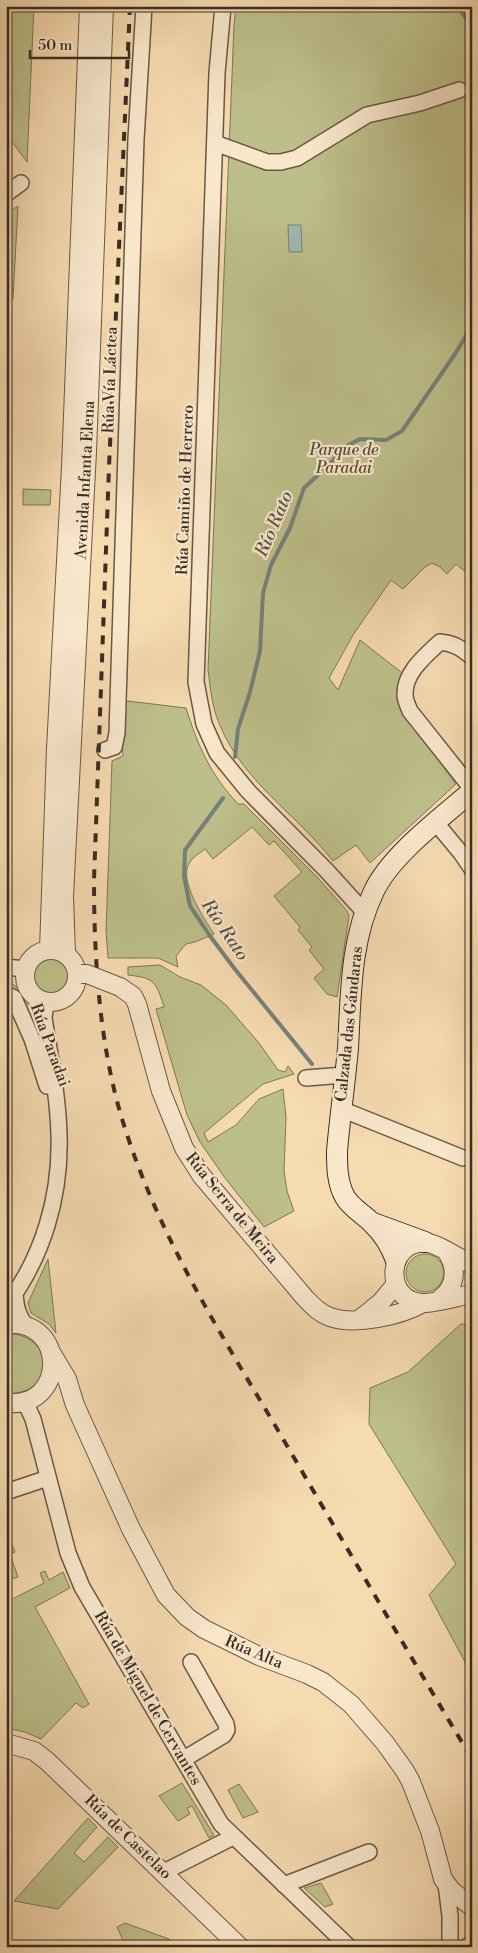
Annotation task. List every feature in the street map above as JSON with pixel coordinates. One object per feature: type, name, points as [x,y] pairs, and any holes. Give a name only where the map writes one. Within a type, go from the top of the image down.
[{"type":"main road","name":"Calzada das Gándaras","points":[[373,1223],[352,1206],[344,1196],[339,1182],[337,1151],[348,1049],[349,1003],[358,932],[374,891],[399,856],[472,790]]},
{"type":"main road","points":[[373,1223],[425,1242]]},
{"type":"main road","points":[[373,1223],[390,1245],[396,1260]]},
{"type":"street","name":"Avenida Infanta Elena","points":[[49,950],[56,748],[71,466],[89,6]]},
{"type":"street","name":"Avenida Infanta Elena","points":[[66,954],[64,896],[86,452],[104,6]]},
{"type":"street","name":"Rúa Vía Láctea","points":[[106,750],[114,747],[116,733],[136,139],[144,6]]},
{"type":"street","name":"Rúa Camiño de Herrero","points":[[222,6],[217,73],[196,682],[204,724],[217,752],[248,791],[328,871],[366,914]]},
{"type":"street","points":[[215,143],[266,162],[282,162],[297,158],[367,115],[420,103],[459,90]]},
{"type":"street","points":[[6,194],[21,183]]},
{"type":"street","points":[[472,657],[461,648],[450,643],[440,642],[419,662],[408,678],[405,695],[410,711],[472,790]]},
{"type":"street","points":[[436,823],[472,869]]},
{"type":"street","points":[[49,950],[58,950],[66,954],[72,960],[79,974],[76,986],[71,994],[56,1002],[38,1000],[26,986],[24,978],[25,969],[34,955],[49,950]]},
{"type":"street","points":[[6,967],[25,969]]},
{"type":"street","name":"Rúa Serra de Meira","points":[[79,974],[87,974],[120,987],[133,996],[138,1004],[149,1051],[168,1112],[184,1148],[201,1175],[318,1311],[338,1319],[378,1319],[431,1302],[472,1294]]},
{"type":"street","name":"Rúa Paradai","points":[[7,994],[14,998],[32,1039],[49,1097],[58,1110]]},
{"type":"street","name":"Rúa Paradai","points":[[26,1326],[11,1300],[28,1272],[46,1232],[59,1166],[58,1110],[44,1018],[46,1002]]},
{"type":"street","points":[[306,1078],[344,1075]]},
{"type":"street","points":[[341,1109],[463,1158]]},
{"type":"street","points":[[447,1252],[455,1269],[451,1288],[431,1302],[414,1302],[400,1292],[394,1276],[396,1260],[408,1247],[425,1242],[433,1244],[472,1265]]},
{"type":"street","points":[[360,1319],[381,1302],[396,1284]]},
{"type":"street","points":[[6,1324],[15,1323],[38,1332],[47,1342],[52,1354],[51,1375],[47,1384],[40,1392],[25,1402],[6,1403]]},
{"type":"street","name":"Rúa Alta","points":[[52,1354],[67,1380],[75,1405],[131,1529],[166,1595],[187,1617],[204,1629],[233,1644],[308,1674],[351,1704],[366,1719],[412,1782],[430,1831],[440,1872],[446,1884]]},
{"type":"street","points":[[40,1392],[52,1391],[63,1394],[75,1405]]},
{"type":"street","name":"Rúa de Miguel de Cervantes","points":[[25,1402],[33,1419],[68,1553],[82,1587],[221,1824],[349,1947]]},
{"type":"street","points":[[6,1492],[48,1478]]},
{"type":"street","points":[[184,1759],[224,1736],[227,1730],[226,1724],[191,1662]]},
{"type":"street","name":"Rúa de Castelao","points":[[6,1743],[34,1751],[47,1760],[240,1947]]},
{"type":"street","points":[[164,1872],[233,1837]]},
{"type":"street","points":[[284,1885],[369,1852]]},
{"type":"street","points":[[446,1884],[472,1907]]},
{"type":"street","points":[[446,1884],[450,1916],[450,1947]]},
{"type":"street","points":[[468,1947],[472,1945]]},
{"type":"green space","points":[[14,6],[34,6],[27,162],[6,134],[6,14]]},
{"type":"green space","name":"Parque de Paradai","points":[[236,6],[472,6],[472,577],[456,564],[447,574],[440,567],[432,563],[425,567],[403,589],[391,580],[353,635],[329,678],[338,690],[360,640],[406,676],[407,717],[456,784],[370,863],[356,845],[333,861],[317,842],[266,792],[237,756],[224,735],[215,712],[212,696],[208,670]]},
{"type":"green space","points":[[18,206],[13,299],[6,298],[6,214]]},
{"type":"green space","points":[[23,489],[51,490],[50,505],[23,505]]},
{"type":"green space","points":[[119,700],[186,708],[206,759],[228,793],[238,804],[244,804],[318,878],[347,911],[349,916],[337,997],[327,994],[314,978],[324,969],[309,950],[312,947],[298,930],[300,927],[274,896],[302,872],[274,841],[269,845],[252,827],[213,859],[205,849],[190,862],[187,869],[187,878],[190,889],[199,910],[214,934],[186,944],[176,956],[178,967],[158,958],[108,958],[106,931],[112,761],[123,756]]},
{"type":"green space","points":[[56,955],[63,958],[69,964],[72,975],[71,983],[63,992],[56,995],[48,995],[41,992],[33,983],[32,971],[35,964],[44,956]]},
{"type":"green space","points":[[160,965],[180,977],[201,985],[226,1005],[259,1043],[278,1070],[285,1072],[288,1066],[294,1074],[263,1084],[204,1133],[208,1142],[236,1125],[259,1099],[283,1089],[286,1117],[284,1171],[287,1191],[294,1211],[264,1227],[225,1178],[200,1142],[187,1115],[156,1009],[164,1007],[159,992],[149,980],[128,975],[128,967]]},
{"type":"green space","points":[[6,979],[21,993],[32,1011],[42,1051],[11,988],[6,986]]},
{"type":"green space","points":[[425,1254],[439,1259],[444,1273],[439,1287],[425,1292],[411,1287],[406,1273],[411,1259]]},
{"type":"green space","points":[[48,1259],[56,1333],[49,1324],[31,1313],[28,1303]]},
{"type":"green space","points":[[461,1324],[472,1325],[472,1675],[429,1595],[456,1564],[369,1424],[370,1388],[408,1372]]},
{"type":"green space","points":[[15,1334],[29,1339],[38,1348],[43,1358],[44,1368],[40,1378],[33,1387],[21,1392],[6,1393],[6,1336]]},
{"type":"green space","points":[[6,1529],[15,1552],[10,1554],[18,1577],[8,1580],[6,1574]]},
{"type":"green space","points":[[45,1571],[49,1580],[63,1572],[70,1588],[35,1607],[89,1704],[83,1708],[76,1703],[41,1739],[25,1732],[6,1728],[6,1602],[44,1583],[40,1573]]},
{"type":"green space","points":[[182,1783],[214,1835],[209,1838],[192,1806],[187,1808],[190,1814],[178,1821],[159,1796]]},
{"type":"green space","points":[[239,1784],[258,1812],[243,1818],[228,1790]]},
{"type":"green space","points":[[88,1818],[97,1827],[74,1853],[84,1862],[108,1837],[118,1847],[58,1909],[14,1901]]},
{"type":"green space","points":[[321,1883],[333,1904],[325,1907],[304,1888]]},
{"type":"green space","points":[[125,1923],[169,1939],[173,1947],[126,1947],[117,1927]]},
{"type":"water","points":[[288,225],[301,225],[302,252],[289,252]]},
{"type":"waterway","name":"Río Rato","points":[[461,6],[461,11],[472,28]]},
{"type":"waterway","name":"Río Rato","points":[[235,757],[238,729],[250,692],[260,651],[263,593],[271,565],[290,528],[304,488],[331,463],[343,448],[360,439],[386,440],[402,431],[455,354],[469,331],[472,320]]},
{"type":"waterway","name":"Río Rato","points":[[223,798],[185,850],[184,876],[190,906],[234,968],[312,1064]]},
{"type":"railway","points":[[130,6],[109,467],[94,880],[99,997],[107,1056],[120,1112],[134,1154],[150,1195],[188,1274],[231,1351],[472,1759]]}]
